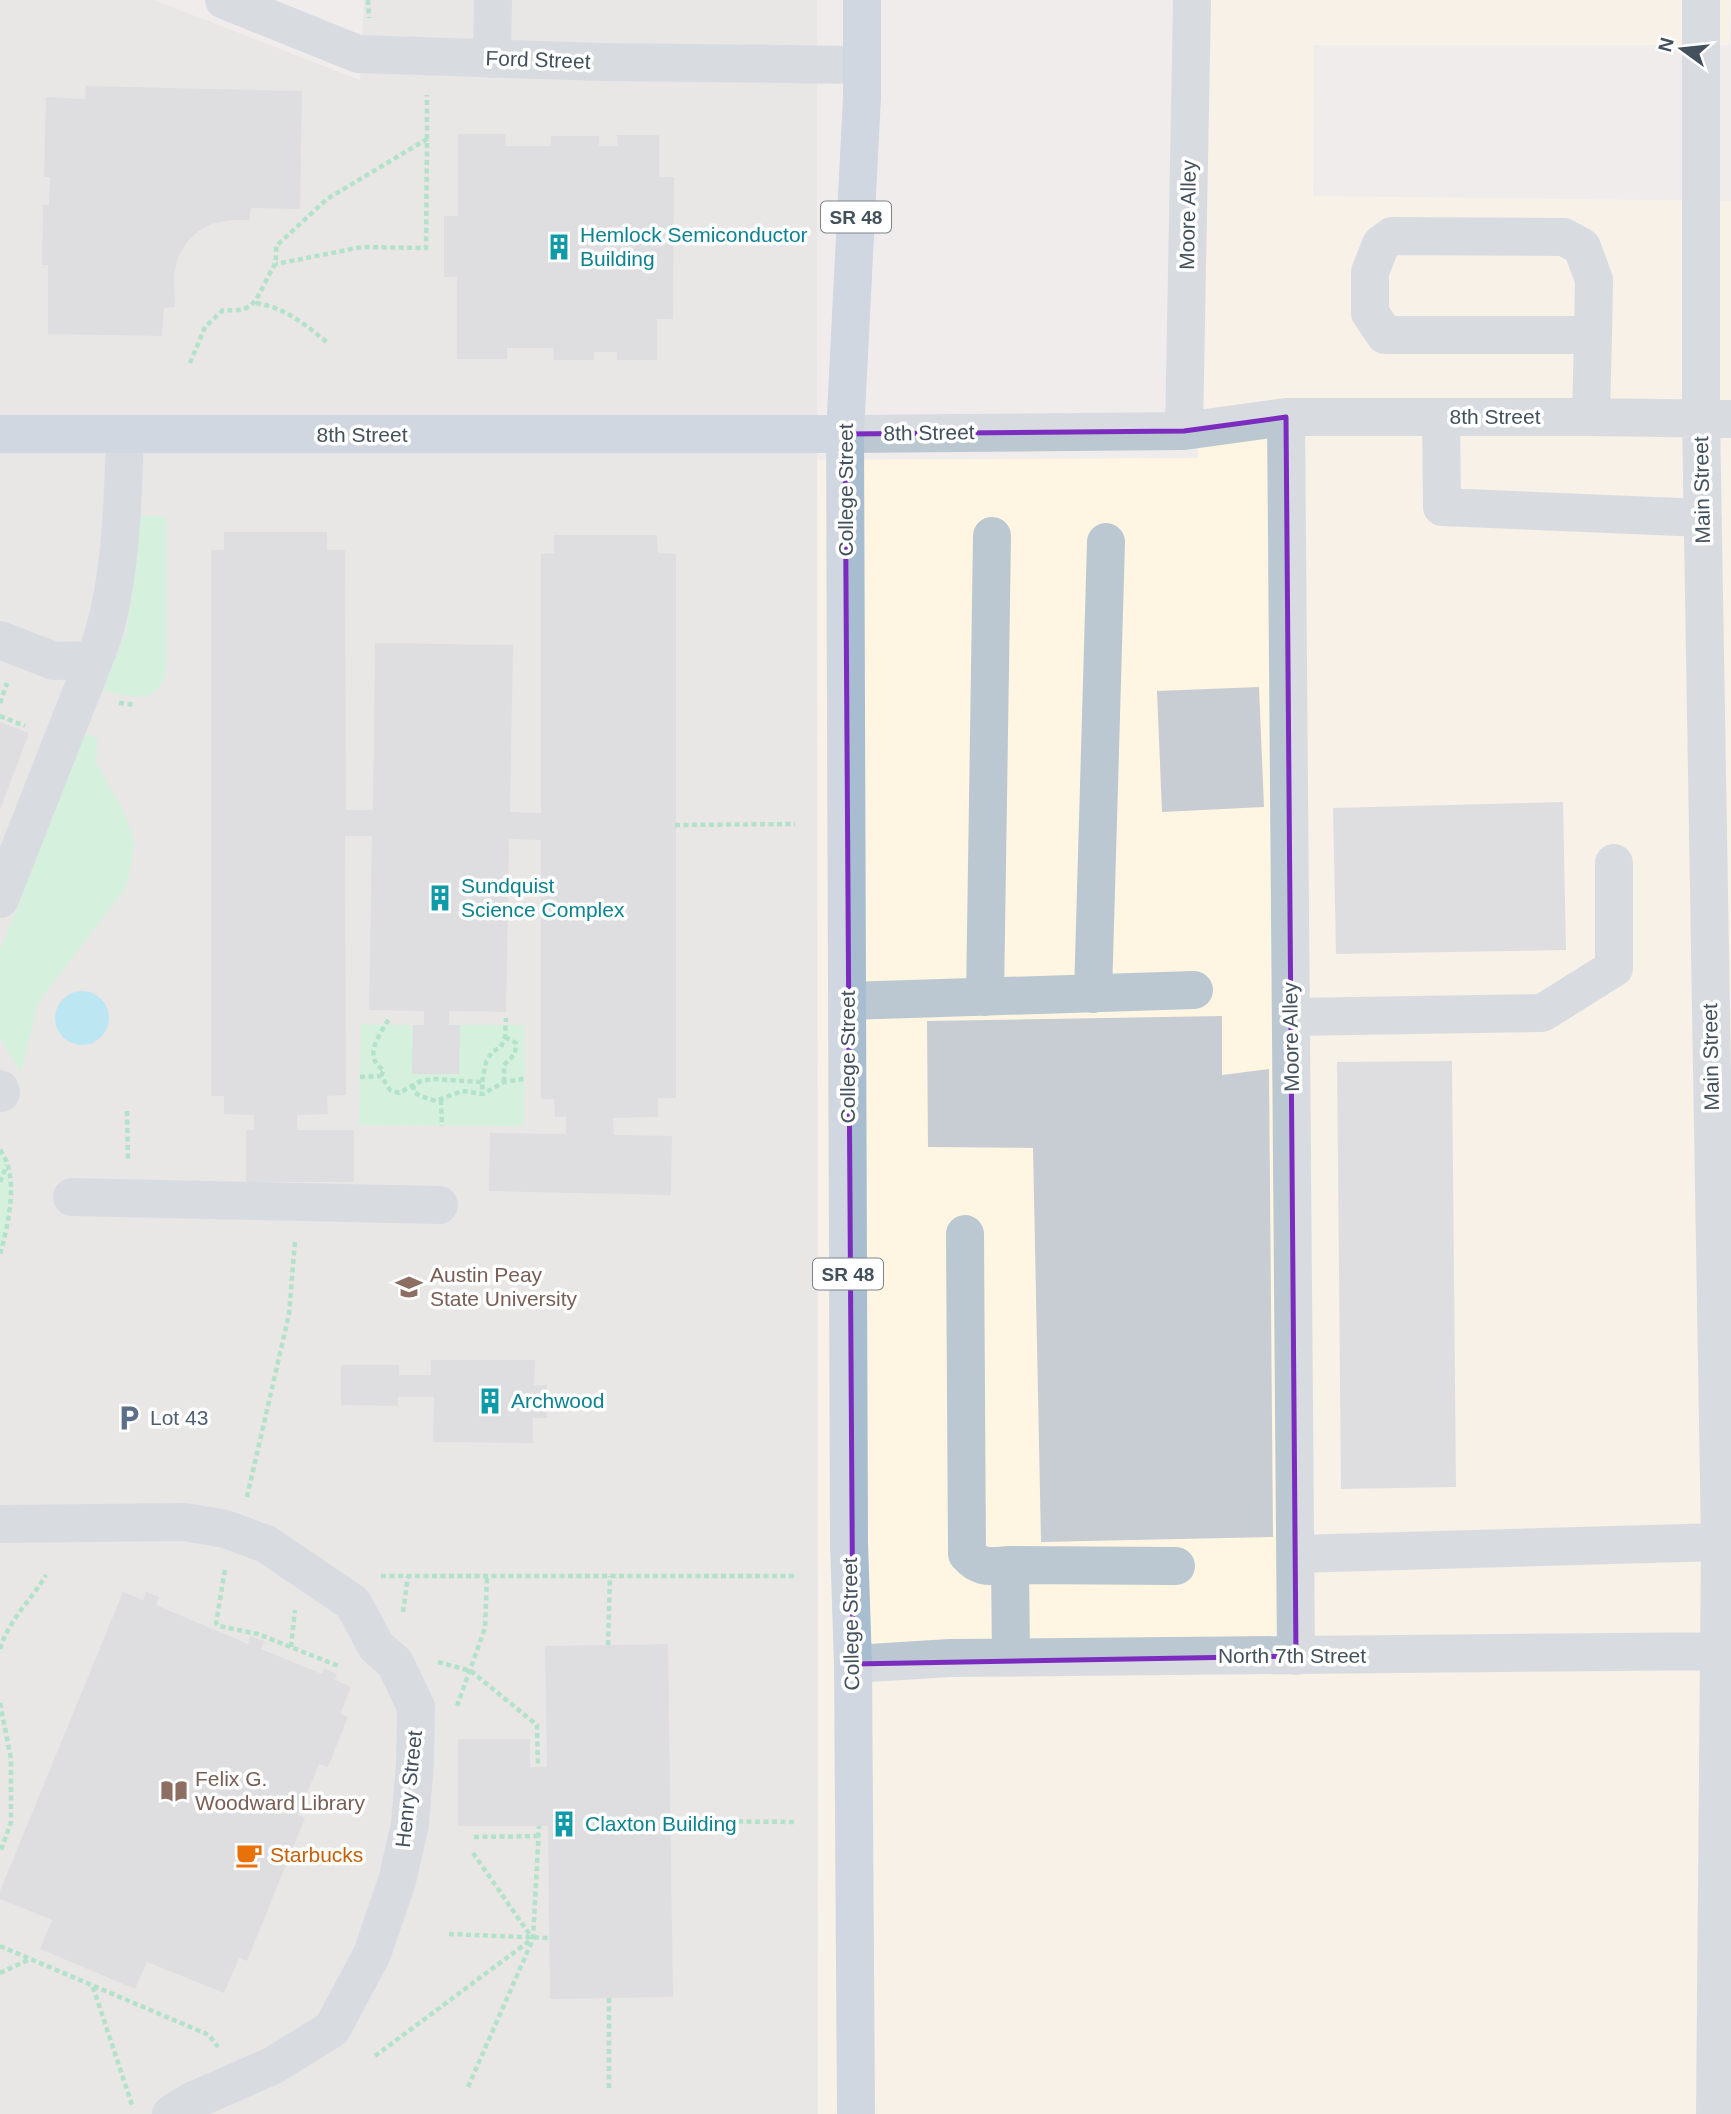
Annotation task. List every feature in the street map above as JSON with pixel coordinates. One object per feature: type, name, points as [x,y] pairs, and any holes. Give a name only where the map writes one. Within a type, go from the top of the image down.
[{"type":"main road","name":"College Street","points":[[856,2114],[853,1664],[849,1544],[845,434],[862,65],[862,0]]},
{"type":"main road","name":"8th Street","points":[[0,433],[845,434]]},
{"type":"street","name":"Ford Street","points":[[224,0],[358,54],[862,65]]},
{"type":"street","points":[[492,59],[494,0]]},
{"type":"street","name":"Moore Alley","points":[[1184,431],[1192,0]]},
{"type":"street","name":"Main Street","points":[[1701,0],[1716,74],[1716,419],[1703,518],[1719,771],[1725,1651],[1714,2012],[1715,2114]]},
{"type":"street","points":[[1591,417],[1593,335],[1594,280],[1582,247],[1563,237],[1392,236],[1381,244],[1370,272],[1370,313],[1385,335],[1593,335]]},
{"type":"street","name":"Moore Alley","points":[[1286,417],[1296,1656]]},
{"type":"street","name":"8th Street","points":[[845,434],[1184,431],[1286,417],[1716,419]]},
{"type":"street","points":[[1441,417],[1442,507],[1703,518]]},
{"type":"street","points":[[0,899],[103,640],[117,563],[125,433]]},
{"type":"street","points":[[985,997],[992,536]]},
{"type":"street","points":[[1093,994],[1106,542]]},
{"type":"street","points":[[0,640],[54,661],[94,660]]},
{"type":"street","points":[[1291,1017],[1542,1013],[1614,968],[1614,863]]},
{"type":"street","points":[[847,1001],[1194,990]]},
{"type":"street","points":[[72,1197],[439,1205]]},
{"type":"street","points":[[965,1234],[968,1554],[976,1564],[984,1566],[1175,1566]]},
{"type":"street","name":"Henry Street","points":[[0,1524],[185,1522],[225,1529],[266,1544],[353,1603],[376,1646],[395,1663],[416,1707],[411,1825],[397,1881],[372,1954],[332,2029],[272,2066],[182,2107]]},
{"type":"street","points":[[1296,1554],[1723,1561]]},
{"type":"street","points":[[1010,1565],[1011,1658]]},
{"type":"street","name":"North 7th Street","points":[[853,1664],[950,1658],[1725,1651]]},
{"type":"path","points":[[190,363],[205,327],[223,310],[242,311],[256,303],[276,264],[276,246],[327,199],[427,139],[426,248],[362,247],[276,264]]},
{"type":"path","points":[[256,303],[284,311],[304,323],[329,344]]},
{"type":"path","points":[[676,825],[795,824]]},
{"type":"path","points":[[381,1076],[384,1070],[373,1060],[373,1050],[390,1017]]},
{"type":"path","points":[[483,1094],[486,1062],[492,1052],[501,1047],[505,1037],[506,1018]]},
{"type":"path","points":[[505,1037],[516,1043],[515,1054],[504,1065],[505,1082]]},
{"type":"path","points":[[360,1077],[381,1076]]},
{"type":"path","points":[[381,1076],[390,1090],[398,1093],[421,1081],[444,1079],[482,1083]]},
{"type":"path","points":[[413,1085],[414,1092],[420,1097],[441,1100],[462,1091],[483,1094],[505,1082],[524,1079]]},
{"type":"path","points":[[441,1100],[442,1126]]},
{"type":"path","points":[[127,1111],[128,1199]]},
{"type":"path","points":[[0,1150],[8,1161],[10,1217],[0,1254]]},
{"type":"path","points":[[0,1182],[8,1161]]},
{"type":"path","points":[[247,1498],[289,1314],[295,1237]]},
{"type":"path","points":[[227,1557],[216,1623],[219,1626],[258,1634],[350,1670]]},
{"type":"path","points":[[0,1649],[13,1619],[34,1595],[46,1575]]},
{"type":"path","points":[[371,1576],[797,1576]]},
{"type":"path","points":[[403,1614],[408,1576]]},
{"type":"path","points":[[456,1708],[485,1628],[487,1576]]},
{"type":"path","points":[[608,1646],[610,1576]]},
{"type":"path","points":[[290,1647],[297,1599]]},
{"type":"path","points":[[433,1661],[471,1671],[537,1725],[538,1767]]},
{"type":"path","points":[[0,1703],[11,1759],[11,1822],[0,1853]]},
{"type":"path","points":[[670,1821],[797,1822]]},
{"type":"path","points":[[468,2087],[533,1939],[540,1826]]},
{"type":"path","points":[[474,1837],[540,1836]]},
{"type":"path","points":[[473,1853],[533,1939]]},
{"type":"path","points":[[449,1934],[549,1938]]},
{"type":"path","points":[[375,2056],[533,1939]]},
{"type":"path","points":[[0,1946],[209,2035],[218,2048]]},
{"type":"path","points":[[0,1973],[31,1959]]},
{"type":"path","points":[[93,1986],[133,2109]]},
{"type":"path","points":[[609,1998],[609,2088]]},
{"type":"highlighted area","points":[[1286,417],[1296,1656],[853,1664],[845,434],[1184,431]]},
{"type":"shaded area","name":"Austin Peay State University","points":[[0,0],[154,0],[360,80],[364,0],[817,0],[818,2114],[0,2114]]},
{"type":"shaded area","points":[[1202,0],[1731,0],[1730,45],[1314,45],[1313,196],[1731,201],[1731,2114],[818,2114],[817,460],[1198,458]]},
{"type":"green space","points":[[141,516],[166,516],[166,668],[158,689],[151,694],[133,696],[102,690],[126,632]]},
{"type":"green space","points":[[85,733],[98,738],[96,762],[132,833],[134,847],[129,876],[124,890],[38,1003],[21,1073],[0,1038],[0,951]]},
{"type":"green space","points":[[361,1024],[413,1025],[413,1074],[459,1074],[460,1025],[525,1025],[524,1126],[359,1125]]},
{"type":"green space","points":[[0,1150],[10,1173],[11,1187],[9,1215],[0,1254]]},
{"type":"water","points":[[82,991],[101,999],[109,1018],[101,1037],[82,1045],[63,1037],[55,1018],[63,999]]},
{"type":"building","points":[[86,86],[302,91],[300,209],[251,208],[249,220],[211,224],[198,231],[178,257],[174,276],[175,307],[164,308],[162,336],[48,334],[48,265],[42,265],[43,205],[49,205],[50,177],[44,177],[46,97],[85,99]]},
{"type":"building","name":"Hemlock Semiconductor Building","points":[[458,134],[506,134],[505,146],[551,146],[551,136],[599,136],[599,146],[618,146],[617,135],[659,135],[659,177],[674,177],[673,319],[657,319],[657,360],[617,360],[617,352],[594,352],[594,360],[554,360],[553,348],[507,348],[507,359],[457,359],[457,277],[444,277],[444,216],[458,216]]},
{"type":"building","name":"Sundquist Science Complex","points":[[224,532],[327,532],[327,550],[345,550],[346,810],[373,810],[375,643],[513,645],[510,812],[541,813],[541,554],[554,553],[554,535],[657,535],[658,553],[676,554],[676,1098],[658,1098],[658,1117],[613,1118],[614,1135],[672,1136],[671,1195],[489,1191],[490,1133],[566,1134],[566,1117],[555,1117],[554,1099],[541,1099],[541,840],[509,839],[506,1012],[449,1011],[449,1025],[460,1025],[459,1074],[412,1074],[413,1025],[424,1025],[424,1011],[369,1010],[372,836],[345,836],[346,1095],[327,1096],[328,1114],[297,1115],[297,1130],[354,1130],[354,1182],[246,1182],[246,1130],[254,1130],[254,1115],[224,1114],[224,1096],[211,1096],[211,550],[224,550]]},
{"type":"building","points":[[1259,687],[1264,807],[1162,812],[1157,691]]},
{"type":"building","points":[[0,722],[29,733],[0,810]]},
{"type":"building","points":[[1563,802],[1566,950],[1336,954],[1333,808]]},
{"type":"building","points":[[1222,1016],[1222,1075],[1269,1069],[1273,1537],[1041,1542],[1033,1148],[928,1147],[927,1021]]},
{"type":"building","points":[[1452,1061],[1456,1487],[1341,1489],[1337,1062]]},
{"type":"building","name":"Archwood","points":[[431,1360],[535,1360],[534,1385],[547,1385],[547,1418],[533,1418],[533,1443],[433,1442],[434,1397],[398,1397],[398,1406],[341,1405],[341,1365],[399,1365],[399,1375],[431,1375]]},
{"type":"building","name":"Felix G. Woodward Library","points":[[123,1592],[143,1600],[146,1592],[159,1597],[156,1605],[248,1644],[250,1636],[264,1641],[261,1649],[322,1674],[324,1668],[337,1674],[335,1680],[351,1687],[340,1714],[348,1717],[328,1767],[319,1764],[298,1815],[305,1818],[247,1961],[239,1958],[224,1993],[147,1962],[135,1989],[40,1949],[52,1920],[0,1899],[0,1891]]},
{"type":"building","name":"Claxton Building","points":[[668,1644],[673,1997],[550,1999],[548,1826],[458,1826],[458,1739],[530,1739],[530,1767],[547,1767],[545,1646]]},
{"type":"place","name":"Hemlock Semiconductor Building","points":[[559,247]]},
{"type":"place","name":"Sundquist Science Complex","points":[[440,898]]},
{"type":"place","name":"Austin Peay State University","points":[[409,1287]]},
{"type":"place","name":"Archwood","points":[[490,1401]]},
{"type":"place","name":"Lot 43","points":[[129,1418]]},
{"type":"place","name":"Felix G. Woodward Library","points":[[174,1791]]},
{"type":"place","name":"Claxton Building","points":[[564,1824]]},
{"type":"place","name":"Starbucks","points":[[249,1855]]}]
